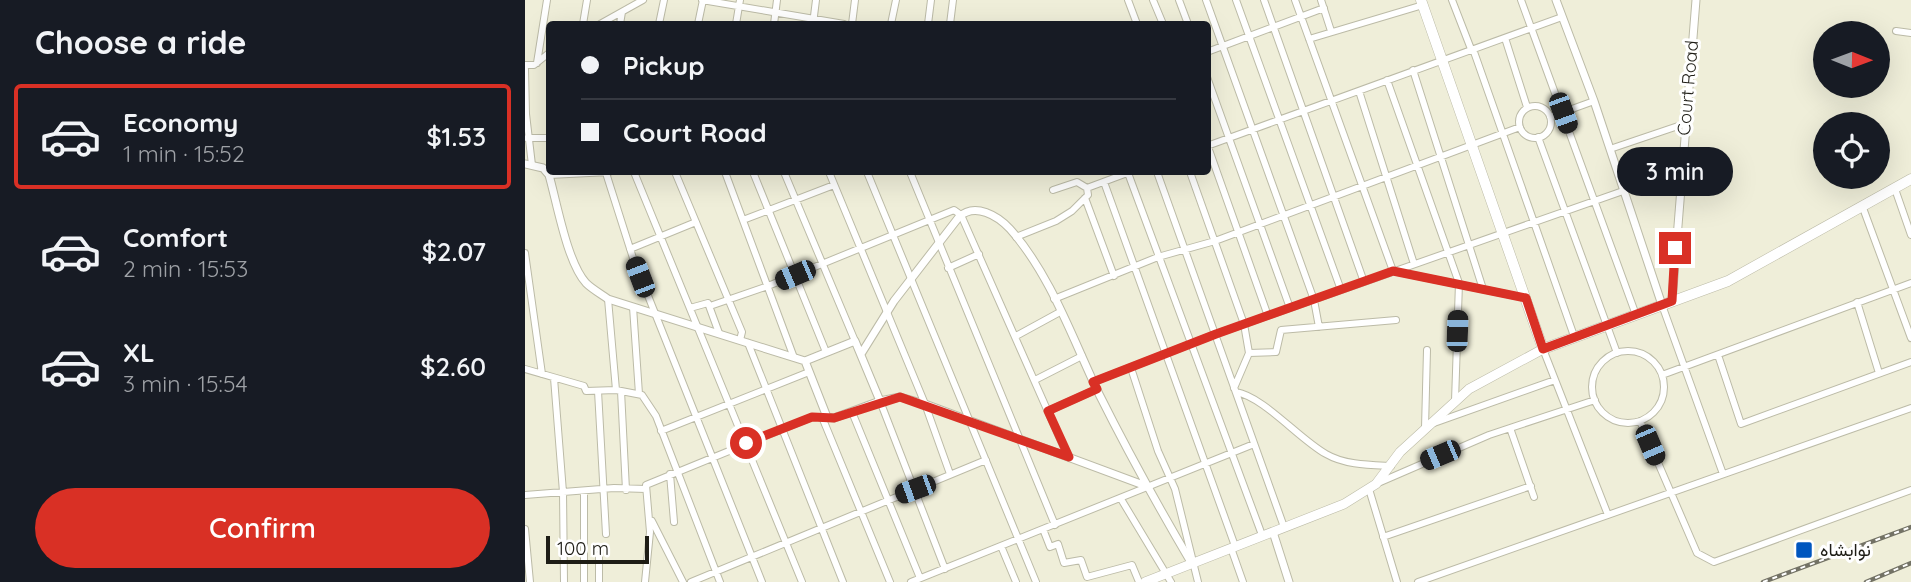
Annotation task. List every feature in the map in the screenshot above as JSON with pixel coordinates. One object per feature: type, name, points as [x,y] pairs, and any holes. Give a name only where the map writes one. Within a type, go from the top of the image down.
[{"type":"main road","points":[[1422,3],[1543,349]]},
{"type":"main road","points":[[1145,582],[1170,578],[1192,564],[1344,504],[1373,487],[1400,452],[1484,378],[1574,336],[1739,276],[1911,179]]},
{"type":"street","points":[[537,63],[547,0]]},
{"type":"street","points":[[584,21],[587,0]]},
{"type":"street","points":[[606,21],[643,0]]},
{"type":"street","points":[[660,21],[664,0]]},
{"type":"street","points":[[699,21],[703,0],[739,4],[808,21]]},
{"type":"street","points":[[775,21],[777,0]]},
{"type":"street","points":[[813,21],[816,0]]},
{"type":"street","points":[[852,21],[855,0]]},
{"type":"street","points":[[892,21],[895,0]]},
{"type":"street","points":[[928,21],[931,0]]},
{"type":"street","points":[[950,21],[953,0]]},
{"type":"street","points":[[1128,0],[1136,21]]},
{"type":"street","points":[[1153,0],[1162,21]]},
{"type":"street","points":[[1179,0],[1187,21]]},
{"type":"street","points":[[1206,0],[1314,300],[1319,327]]},
{"type":"street","points":[[1236,0],[1341,290]]},
{"type":"street","points":[[1264,0],[1364,282]]},
{"type":"street","points":[[1294,0],[1393,271]]},
{"type":"street","points":[[1453,0],[1574,336]]},
{"type":"street","points":[[1521,0],[1636,315]]},
{"type":"street","points":[[1556,0],[1594,101],[1623,191],[1667,303],[1685,365],[1723,474]]},
{"type":"street","name":"Court Road","points":[[1667,303],[1696,0]]},
{"type":"street","points":[[1309,39],[1422,3]]},
{"type":"street","points":[[1211,50],[1300,16],[1322,4],[1331,31]]},
{"type":"street","points":[[620,21],[622,12]]},
{"type":"street","points":[[1211,145],[1562,17]]},
{"type":"street","points":[[1896,31],[1911,33]]},
{"type":"street","points":[[1505,38],[1528,107]]},
{"type":"street","points":[[546,56],[537,63],[525,67],[529,164],[546,172]]},
{"type":"street","points":[[1413,70],[1471,243],[1483,289]]},
{"type":"street","points":[[1387,80],[1459,283],[1455,401]]},
{"type":"street","points":[[1211,87],[1262,222],[1290,309]]},
{"type":"street","points":[[1359,91],[1414,264]]},
{"type":"street","points":[[1550,117],[1594,101]]},
{"type":"street","points":[[1528,107],[1540,107],[1550,117]]},
{"type":"street","points":[[1528,107],[1520,117],[1520,127],[1527,136],[1538,137],[1547,132],[1550,117]]},
{"type":"street","points":[[1610,149],[1684,124]]},
{"type":"street","points":[[1054,299],[1158,257],[1215,241],[1520,127]]},
{"type":"street","points":[[1538,137],[1617,352]]},
{"type":"street","points":[[527,138],[546,138]]},
{"type":"street","points":[[1211,154],[1268,316]]},
{"type":"street","points":[[549,175],[575,264],[585,282],[608,299],[793,355],[805,361],[824,417],[890,582]]},
{"type":"street","points":[[608,175],[630,249],[654,314],[762,582]]},
{"type":"street","points":[[635,175],[802,582]]},
{"type":"street","points":[[676,175],[843,582]]},
{"type":"street","points":[[726,175],[793,355]]},
{"type":"street","points":[[754,175],[826,352]]},
{"type":"street","points":[[785,175],[861,354],[945,569]]},
{"type":"street","points":[[830,175],[925,404],[950,474]]},
{"type":"street","points":[[868,175],[1036,582]]},
{"type":"street","points":[[910,175],[1055,525]]},
{"type":"street","points":[[1087,188],[1122,175]]},
{"type":"street","points":[[1128,175],[1262,535]]},
{"type":"street","points":[[1158,175],[1284,527]]},
{"type":"street","points":[[1191,175],[1244,324],[1249,353],[1235,390]]},
{"type":"street","points":[[1016,237],[1056,221],[1089,195],[1087,188],[1077,182],[1053,190]]},
{"type":"street","points":[[1104,182],[1243,582]]},
{"type":"street","points":[[743,220],[834,185]]},
{"type":"street","points":[[1895,188],[1911,235]]},
{"type":"street","points":[[1048,411],[1131,368],[1216,334],[1532,220],[1623,191]]},
{"type":"street","points":[[1086,198],[1114,276]]},
{"type":"street","points":[[1863,208],[1911,338]]},
{"type":"street","points":[[710,306],[768,286],[954,210],[961,215],[1069,457]]},
{"type":"street","points":[[861,354],[887,313],[961,215],[971,211],[989,212],[1016,237],[1054,299],[1146,486],[1192,564]]},
{"type":"street","points":[[630,249],[696,222]]},
{"type":"street","points":[[525,253],[542,374]]},
{"type":"street","points":[[948,268],[979,254]]},
{"type":"street","points":[[1393,271],[1526,298]]},
{"type":"street","points":[[1662,375],[1911,283]]},
{"type":"street","points":[[608,299],[626,490]]},
{"type":"street","points":[[1857,302],[1879,373]]},
{"type":"street","points":[[690,308],[708,303],[719,333]]},
{"type":"street","points":[[633,307],[639,394],[656,416],[672,472],[720,582]]},
{"type":"street","points":[[1016,336],[1060,312]]},
{"type":"street","points":[[1249,353],[1276,352],[1281,330],[1396,320]]},
{"type":"street","points":[[805,361],[855,341]]},
{"type":"street","points":[[1543,349],[1608,514]]},
{"type":"street","points":[[1427,350],[1427,427],[1555,380]]},
{"type":"street","points":[[1633,351],[1644,354],[1653,360],[1662,375],[1664,391],[1661,402],[1655,412],[1640,421],[1623,423],[1612,420],[1603,413],[1595,400],[1592,381],[1596,370],[1603,361],[1617,352],[1633,351]]},
{"type":"street","points":[[1718,355],[1741,424],[1911,362]]},
{"type":"street","points":[[1035,380],[1082,356]]},
{"type":"street","points":[[1131,368],[1170,478],[1198,582]]},
{"type":"street","points":[[525,369],[584,386],[586,391],[639,394]]},
{"type":"street","points":[[661,431],[809,372]]},
{"type":"street","points":[[554,378],[563,492],[564,582]]},
{"type":"street","points":[[1235,390],[1328,455],[1344,461],[1391,466]]},
{"type":"street","points":[[598,391],[606,534]]},
{"type":"street","points":[[645,582],[649,515],[646,485],[672,472],[812,417],[834,418],[880,401],[900,397],[1017,436],[1146,486]]},
{"type":"street","points":[[1397,582],[1383,537],[1373,487],[1510,428],[1595,400]]},
{"type":"street","points":[[1418,582],[1911,408]]},
{"type":"street","points":[[852,412],[920,578]]},
{"type":"street","points":[[1640,421],[1697,553],[1714,562],[1911,490]]},
{"type":"street","points":[[1510,428],[1534,497]]},
{"type":"street","points":[[911,582],[1254,444]]},
{"type":"street","points":[[691,582],[888,498],[986,460]]},
{"type":"street","points":[[672,472],[674,522]]},
{"type":"street","points":[[1383,537],[1531,486]]},
{"type":"street","points":[[525,495],[646,489]]},
{"type":"street","points":[[584,491],[584,582]]},
{"type":"street","points":[[1121,499],[1170,578]]},
{"type":"street","points":[[649,515],[683,582]]},
{"type":"street","points":[[525,529],[531,582]]},
{"type":"street","points":[[1043,529],[1049,547],[1058,544],[1064,564],[1081,560],[1087,577],[1132,565],[1139,582]]},
{"type":"street","points":[[1273,532],[1289,582]]},
{"type":"street","points":[[1001,546],[1016,582]]},
{"type":"street","points":[[599,555],[599,582]]},
{"type":"street","points":[[935,573],[939,582]]},
{"type":"railway","points":[[1763,582],[1911,527]]},
{"type":"railway","points":[[1866,582],[1911,563]]},
{"type":"place","name":"نوابشاہ","points":[[1804,550]]},
{"type":"route","points":[[746,443],[812,417],[834,418],[880,401],[900,397],[1017,436],[1069,457],[1048,411],[1097,389],[1093,382],[1216,334],[1393,271],[1526,298],[1543,349],[1672,301],[1675,248]]}]
